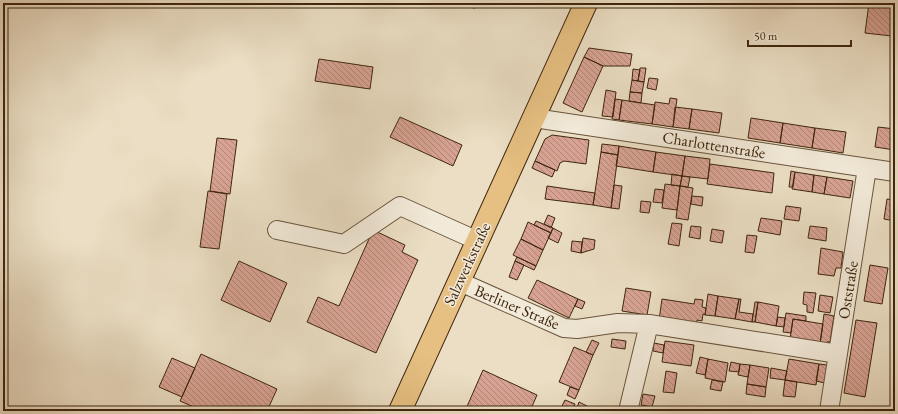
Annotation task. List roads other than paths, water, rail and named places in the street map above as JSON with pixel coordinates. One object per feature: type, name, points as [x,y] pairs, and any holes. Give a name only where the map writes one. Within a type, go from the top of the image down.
[{"type":"main road","name":"Salzwerkstraße","points":[[400,411],[586,3]]},
{"type":"street","name":"Charlottenstraße","points":[[534,118],[895,172]]},
{"type":"street","name":"Oststraße","points":[[830,411],[867,168]]},
{"type":"street","points":[[277,230],[344,244],[400,206],[478,242]]},
{"type":"street","name":"Berliner Straße","points":[[458,281],[564,328],[577,329],[618,323],[649,324],[838,354]]},
{"type":"street","points":[[628,411],[649,324]]}]
